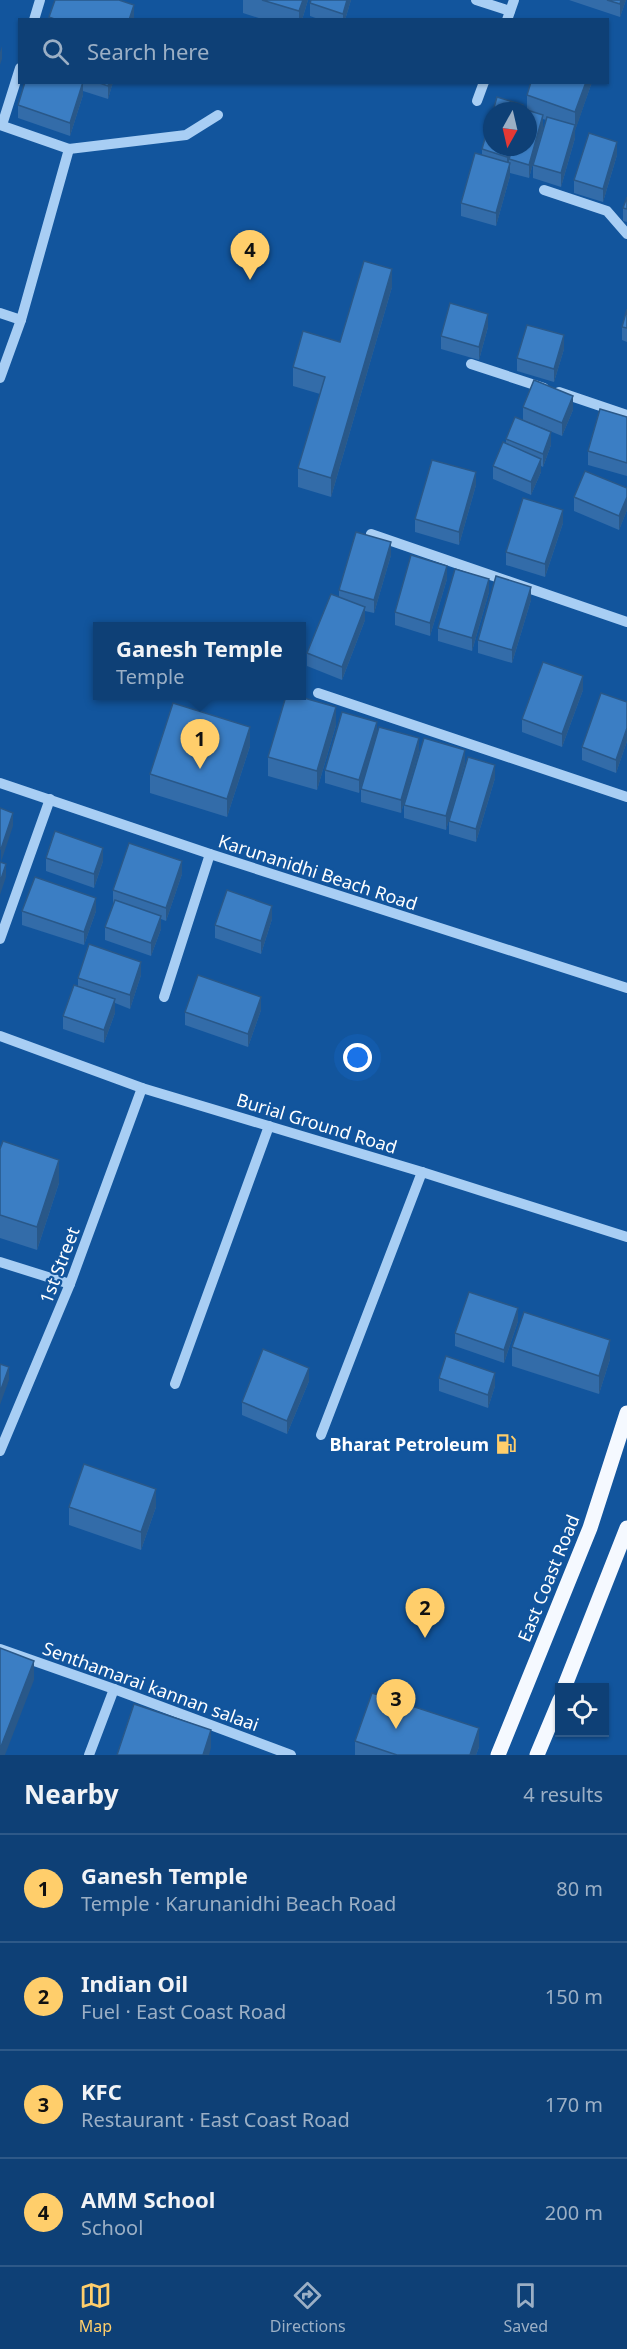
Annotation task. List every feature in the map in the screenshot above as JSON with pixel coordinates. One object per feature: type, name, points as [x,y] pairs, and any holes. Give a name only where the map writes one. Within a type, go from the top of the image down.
[{"type":"main road","name":"East Coast Road","points":[[498,1755],[590,1528],[627,1413]]},
{"type":"main road","points":[[566,1683],[627,1527]]},
{"type":"main road","points":[[537,1755],[555,1712]]},
{"type":"street","points":[[35,18],[40,0]]},
{"type":"street","points":[[476,0],[510,10]]},
{"type":"street","points":[[18,74],[1,125],[69,149],[186,135],[218,115]]},
{"type":"street","points":[[477,101],[482,84]]},
{"type":"street","points":[[0,378],[21,320],[69,149]]},
{"type":"street","points":[[543,190],[607,211],[627,234]]},
{"type":"street","points":[[0,313],[21,320]]},
{"type":"street","points":[[471,364],[627,415]]},
{"type":"street","points":[[371,534],[627,622]]},
{"type":"street","points":[[318,693],[627,797]]},
{"type":"street","name":"Karunanidhi Beach Road","points":[[0,783],[210,855],[627,988]]},
{"type":"street","points":[[0,939],[50,799]]},
{"type":"street","points":[[164,997],[210,855]]},
{"type":"street","name":"Burial Ground Road","points":[[0,1036],[142,1088],[422,1172],[627,1237]]},
{"type":"street","name":"1st Street","points":[[0,1451],[70,1284],[142,1088]]},
{"type":"street","points":[[175,1384],[269,1126]]},
{"type":"street","points":[[321,1435],[422,1172]]},
{"type":"street","points":[[0,1262],[70,1284]]},
{"type":"street","name":"Senthamarai kannan salaai","points":[[0,1649],[291,1755]]},
{"type":"street","points":[[89,1755],[114,1689]]},
{"type":"building","points":[[55,0],[119,0],[134,5],[130,18],[49,17]]},
{"type":"building","points":[[262,0],[303,0],[299,11]]},
{"type":"building","points":[[311,0],[347,0],[343,14],[310,3]]},
{"type":"building","points":[[607,0],[621,0],[620,4]]},
{"type":"building","points":[[24,84],[82,84],[70,123],[18,105]]},
{"type":"building","points":[[530,84],[585,84],[575,112],[527,95]]},
{"type":"building","points":[[497,97],[513,102],[496,102]]},
{"type":"building","points":[[537,113],[543,115],[537,136]]},
{"type":"building","points":[[547,117],[575,125],[561,173],[533,165]]},
{"type":"building","points":[[589,133],[617,142],[603,189],[574,180]]},
{"type":"building","points":[[475,153],[510,163],[496,213],[461,203]]},
{"type":"building","points":[[510,156],[532,156],[529,165],[509,159]]},
{"type":"building","points":[[627,197],[627,209],[623,208]]},
{"type":"building","points":[[364,261],[392,269],[331,478],[298,468],[325,377],[293,367],[303,331],[340,342]]},
{"type":"building","points":[[450,303],[488,314],[479,347],[441,336]]},
{"type":"building","points":[[627,309],[627,328],[622,327]]},
{"type":"building","points":[[527,325],[564,335],[554,369],[517,358]]},
{"type":"building","points":[[534,380],[573,396],[562,423],[523,407]]},
{"type":"building","points":[[600,409],[627,417],[627,463],[588,451]]},
{"type":"building","points":[[515,417],[551,432],[543,454],[506,439]]},
{"type":"building","points":[[503,442],[541,459],[531,482],[493,466]]},
{"type":"building","points":[[432,460],[476,472],[459,532],[415,519]]},
{"type":"building","points":[[585,471],[627,488],[627,497],[619,516],[574,497]]},
{"type":"building","points":[[523,498],[563,510],[545,564],[506,552]]},
{"type":"building","points":[[356,532],[391,542],[374,600],[339,590]]},
{"type":"building","points":[[411,555],[447,566],[430,623],[395,612]]},
{"type":"building","points":[[455,569],[489,579],[472,638],[438,628]]},
{"type":"building","points":[[496,576],[531,587],[512,650],[478,640]]},
{"type":"building","points":[[331,594],[365,607],[342,667],[307,653]]},
{"type":"building","points":[[543,662],[583,676],[562,734],[522,719]]},
{"type":"building","points":[[601,693],[627,702],[627,728],[616,760],[582,747]]},
{"type":"building","points":[[306,699],[336,707],[317,771],[268,757],[285,700]]},
{"type":"building","points":[[173,703],[250,727],[227,799],[150,774]]},
{"type":"building","points":[[342,712],[377,722],[359,780],[325,770]]},
{"type":"building","points":[[379,727],[419,738],[401,800],[361,789]]},
{"type":"building","points":[[424,738],[465,750],[446,816],[404,805]]},
{"type":"building","points":[[468,757],[495,765],[476,829],[449,821]]},
{"type":"building","points":[[0,808],[13,813],[1,849],[0,849]]},
{"type":"building","points":[[55,831],[103,848],[94,874],[46,858]]},
{"type":"building","points":[[129,843],[182,861],[166,908],[113,890]]},
{"type":"building","points":[[0,862],[6,864],[0,882]]},
{"type":"building","points":[[35,877],[96,898],[84,932],[22,911]]},
{"type":"building","points":[[227,890],[272,906],[261,941],[215,925]]},
{"type":"building","points":[[115,900],[161,916],[151,943],[105,927]]},
{"type":"building","points":[[89,944],[141,962],[130,995],[78,978]]},
{"type":"building","points":[[198,975],[261,997],[248,1034],[185,1012]]},
{"type":"building","points":[[74,985],[115,999],[104,1030],[63,1016]]},
{"type":"building","points":[[3,1141],[59,1160],[37,1227],[0,1215],[0,1149]]},
{"type":"building","points":[[469,1292],[518,1308],[504,1350],[455,1333]]},
{"type":"building","points":[[524,1312],[610,1340],[599,1376],[512,1347]]},
{"type":"building","points":[[263,1349],[309,1368],[287,1421],[242,1402]]},
{"type":"building","points":[[446,1356],[495,1373],[488,1395],[439,1378]]},
{"type":"building","points":[[0,1364],[9,1367],[0,1392]]},
{"type":"building","points":[[84,1464],[156,1489],[141,1532],[69,1507]]},
{"type":"building","points":[[0,1648],[34,1661],[0,1749]]},
{"type":"building","points":[[372,1693],[479,1728],[470,1755],[397,1755],[355,1741]]},
{"type":"building","points":[[134,1704],[211,1730],[203,1755],[117,1755]]},
{"type":"place","name":"AMM School","points":[[250,280]]},
{"type":"place","name":"Ganesh Temple","points":[[200,769]]},
{"type":"place","name":"Bharat Petroleum","points":[[506,1444]]},
{"type":"place","name":"Indian Oil","points":[[425,1638]]},
{"type":"place","name":"KFC","points":[[396,1729]]}]
